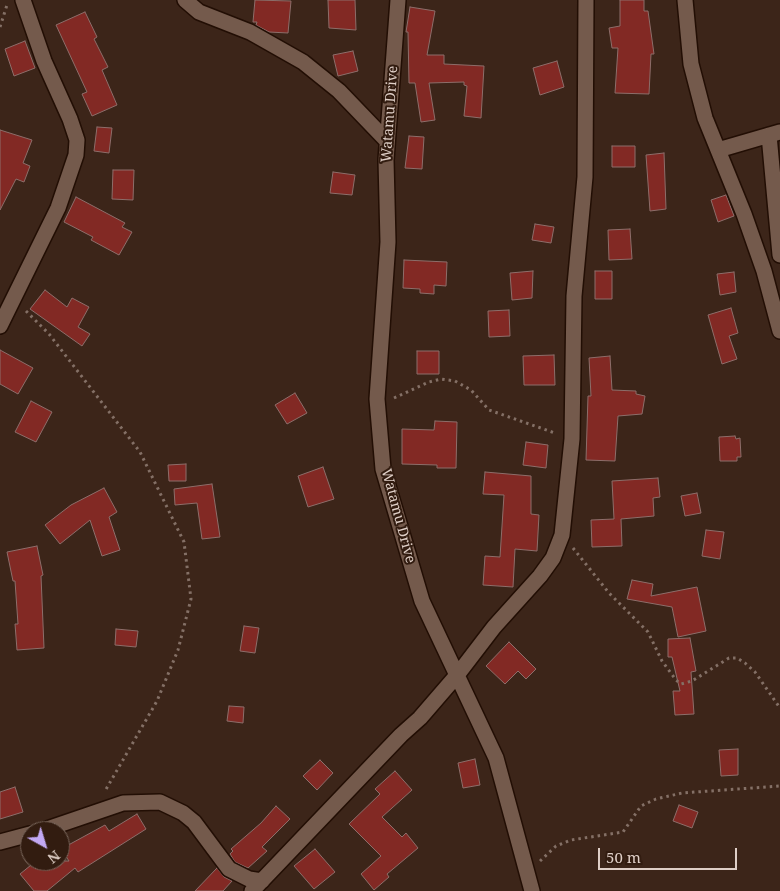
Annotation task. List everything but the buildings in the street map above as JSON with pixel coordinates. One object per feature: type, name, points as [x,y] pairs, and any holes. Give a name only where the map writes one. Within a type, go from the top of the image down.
[{"type":"street","points":[[0,326],[58,208],[70,178],[77,148],[77,140],[70,119],[44,61],[23,0]]},
{"type":"street","points":[[185,0],[199,12],[250,32],[303,62],[339,90],[387,141]]},
{"type":"street","name":"Watamu Drive","points":[[398,0],[387,141],[388,242],[378,399],[383,470],[422,601],[496,758],[526,876],[532,891]]},
{"type":"street","points":[[69,821],[122,803],[160,802],[176,808],[194,822],[229,869],[257,886],[401,735],[420,718],[458,674],[494,627],[540,576],[553,558],[562,535],[572,439],[574,296],[585,177],[586,0]]},
{"type":"street","points":[[685,0],[691,64],[704,118],[762,263],[780,322]]},
{"type":"street","points":[[718,150],[775,133],[780,255]]},
{"type":"street","points":[[0,842],[20,837]]},
{"type":"path","points":[[0,27],[9,0]]},
{"type":"path","points":[[14,300],[49,334],[140,452],[184,542],[191,599],[178,650],[156,702],[94,812]]},
{"type":"path","points":[[378,399],[393,398],[429,382],[442,379],[455,381],[471,390],[489,410],[572,439]]},
{"type":"path","points":[[562,535],[609,593],[648,632],[662,661],[681,684],[692,681],[729,658],[737,658],[746,663],[754,672],[780,708]]},
{"type":"path","points":[[526,876],[556,846],[580,838],[623,832],[641,806],[656,799],[682,792],[780,786]]}]
